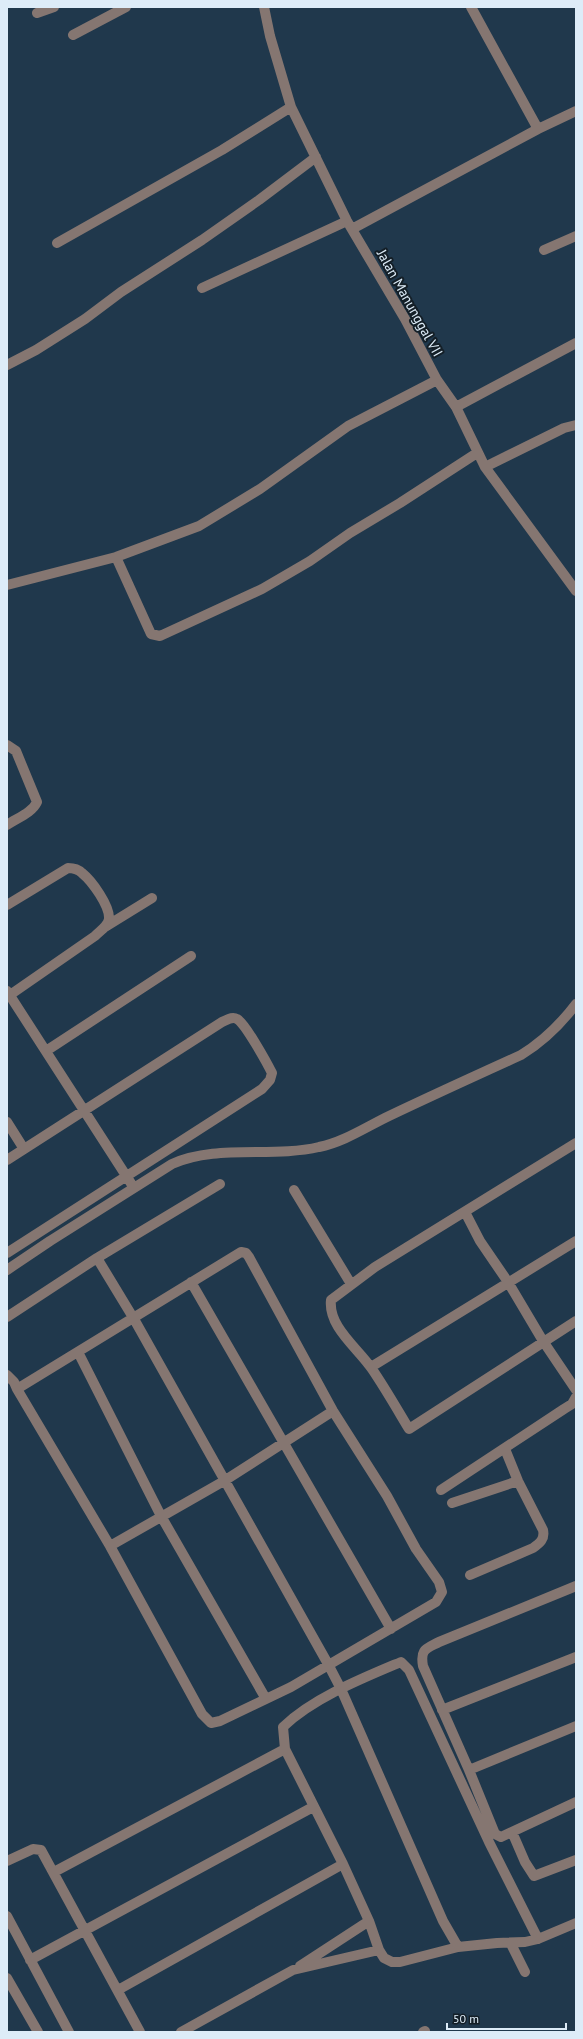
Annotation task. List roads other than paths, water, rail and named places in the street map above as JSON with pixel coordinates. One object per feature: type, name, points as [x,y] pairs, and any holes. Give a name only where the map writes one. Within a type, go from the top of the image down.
[{"type":"street","points":[[37,13],[54,7]]},
{"type":"street","points":[[73,35],[126,7]]},
{"type":"street","name":"Jalan Manunggal VII","points":[[264,7],[270,36],[290,107],[350,225],[405,319],[437,380],[456,407],[485,468],[576,591]]},
{"type":"street","points":[[471,7],[538,129]]},
{"type":"street","points":[[57,243],[222,150],[290,107]]},
{"type":"street","points":[[202,288],[350,225],[576,111]]},
{"type":"street","points":[[7,365],[36,350],[55,336],[85,319],[120,292],[202,240],[316,158]]},
{"type":"street","points":[[544,250],[576,236]]},
{"type":"street","points":[[456,407],[576,344]]},
{"type":"street","points":[[7,585],[116,557],[208,522],[285,472],[348,426],[437,380]]},
{"type":"street","points":[[485,468],[564,428],[576,425]]},
{"type":"street","points":[[116,557],[150,634],[160,636],[262,589],[310,561],[350,533],[478,453]]},
{"type":"street","points":[[7,745],[16,751],[37,802],[28,812],[7,824]]},
{"type":"street","points":[[7,905],[62,871],[68,868],[76,869],[84,874],[108,909],[109,920],[105,927]]},
{"type":"street","points":[[134,1188],[85,1110],[8,994],[95,936],[105,927],[152,898]]},
{"type":"street","points":[[46,1051],[191,956]]},
{"type":"street","points":[[7,1270],[172,1164],[186,1158],[201,1155],[285,1152],[319,1147],[344,1140],[388,1117],[521,1055],[539,1044],[554,1031],[576,1004]]},
{"type":"street","points":[[7,1160],[222,1022],[232,1018],[238,1019],[245,1027],[272,1072],[270,1080],[262,1089],[126,1175],[7,1253]]},
{"type":"street","points":[[7,1122],[24,1149]]},
{"type":"street","points":[[576,1143],[375,1267],[331,1300],[330,1310],[354,1348],[371,1367],[409,1429],[576,1321]]},
{"type":"street","points":[[7,1317],[97,1258],[220,1184]]},
{"type":"street","points":[[294,1190],[351,1284]]},
{"type":"street","points":[[465,1212],[480,1240],[508,1282],[543,1341],[576,1390]]},
{"type":"street","points":[[371,1367],[576,1240]]},
{"type":"street","points":[[7,1375],[14,1382],[17,1389],[110,1546],[202,1714],[211,1723],[220,1721],[291,1687],[436,1602],[441,1596],[442,1588],[396,1514],[387,1496],[333,1411],[246,1253],[241,1252],[191,1282],[134,1320],[17,1389]]},
{"type":"street","points":[[97,1258],[134,1320],[328,1664],[341,1689],[443,1922],[458,1947]]},
{"type":"street","points":[[191,1282],[391,1629]]},
{"type":"street","points":[[78,1352],[161,1516],[266,1699]]},
{"type":"street","points":[[442,1490],[572,1404],[576,1397]]},
{"type":"street","points":[[110,1546],[224,1480],[333,1411]]},
{"type":"street","points":[[470,1575],[533,1548],[543,1539],[543,1530],[518,1481],[505,1449]]},
{"type":"street","points":[[452,1503],[518,1481]]},
{"type":"street","points":[[576,1586],[439,1642],[424,1650],[421,1655],[423,1666],[469,1770],[495,1834],[501,1837],[576,1802]]},
{"type":"street","points":[[442,1710],[576,1657]]},
{"type":"street","points":[[538,1939],[489,1842],[458,1772],[405,1665],[401,1662],[341,1689],[292,1718],[283,1727],[286,1749],[344,1864],[369,1921],[379,1950],[384,1958],[392,1962],[400,1962],[458,1947],[497,1942],[511,1944],[538,1939],[576,1922]]},
{"type":"street","points":[[469,1770],[576,1726]]},
{"type":"street","points":[[54,1872],[286,1749]]},
{"type":"street","points":[[30,1960],[85,1932],[314,1807]]},
{"type":"street","points":[[512,1832],[525,1862],[534,1876],[576,1860]]},
{"type":"street","points":[[7,1861],[33,1849],[41,1850],[140,2032]]},
{"type":"street","points":[[118,1990],[344,1864]]},
{"type":"street","points":[[7,1916],[69,2032]]},
{"type":"street","points":[[181,2032],[293,1970],[369,1921]]},
{"type":"street","points":[[511,1944],[524,1972]]},
{"type":"street","points":[[293,1970],[379,1950]]},
{"type":"street","points":[[7,1978],[38,2032]]}]
